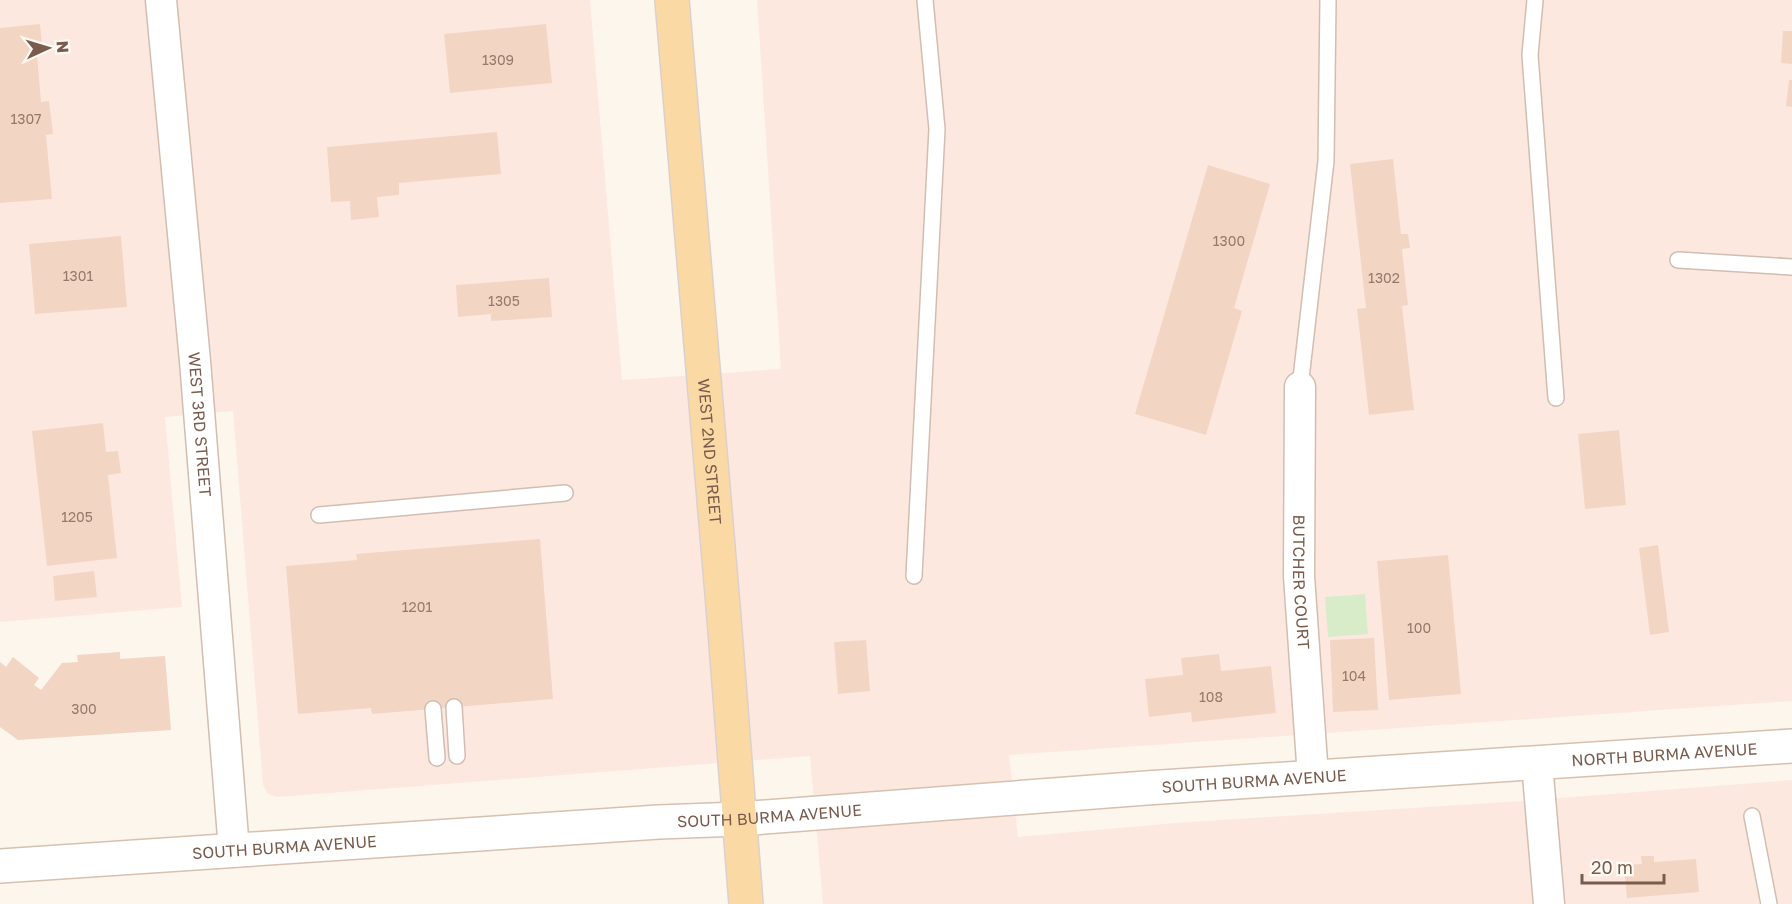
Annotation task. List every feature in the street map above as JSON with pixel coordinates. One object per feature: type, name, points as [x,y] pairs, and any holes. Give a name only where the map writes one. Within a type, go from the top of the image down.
[{"type":"main road","name":"WEST 2ND STREET","points":[[672,0],[746,904]]},
{"type":"street","name":"WEST 3RD STREET","points":[[161,0],[195,361],[234,850]]},
{"type":"street","name":"BUTCHER COURT","points":[[1300,387],[1299,576],[1313,777]]},
{"type":"street","name":"NORTH BURMA AVENUE","points":[[1537,763],[1792,746]]},
{"type":"street","name":"SOUTH BURMA AVENUE","points":[[0,866],[740,819],[1537,763]]},
{"type":"street","points":[[1537,763],[1549,904]]},
{"type":"lane","points":[[914,576],[937,129],[925,0]]},
{"type":"lane","points":[[1300,387],[1326,161],[1328,0]]},
{"type":"lane","points":[[1535,0],[1530,55],[1556,398]]},
{"type":"lane","points":[[1678,260],[1792,267]]},
{"type":"lane","points":[[319,515],[566,493]]},
{"type":"lane","points":[[454,707],[457,756]]},
{"type":"lane","points":[[434,709],[437,758]]},
{"type":"lane","points":[[1752,816],[1769,904]]},
{"type":"shaded area","points":[[0,0],[590,0],[622,380],[781,369],[757,0],[1792,0],[1792,701],[1009,755],[1018,837],[1175,823],[1522,801],[1792,780],[1792,904],[823,904],[810,756],[277,797],[268,794],[263,785],[233,411],[165,417],[182,607],[0,622]]},
{"type":"green space","points":[[1365,594],[1368,634],[1328,637],[1325,597]]},
{"type":"building","points":[[40,24],[43,54],[37,55],[41,102],[49,101],[53,134],[46,135],[52,199],[0,203],[0,28]]},
{"type":"building","points":[[546,24],[552,83],[450,93],[444,34]]},
{"type":"building","points":[[1783,31],[1792,31],[1792,64],[1781,63]]},
{"type":"building","points":[[1789,80],[1792,80],[1792,107],[1786,106]]},
{"type":"building","points":[[497,132],[501,174],[399,183],[399,195],[377,197],[379,217],[351,220],[350,201],[331,202],[327,147]]},
{"type":"building","points":[[1393,159],[1401,234],[1408,234],[1410,248],[1402,249],[1408,305],[1402,306],[1414,410],[1369,415],[1357,309],[1366,308],[1350,164]]},
{"type":"building","points":[[1208,165],[1270,184],[1234,308],[1242,311],[1206,435],[1135,414]]},
{"type":"building","points":[[121,236],[127,307],[35,314],[29,244]]},
{"type":"building","points":[[549,278],[552,317],[491,321],[491,314],[458,317],[456,285]]},
{"type":"building","points":[[103,423],[106,452],[118,451],[121,473],[108,475],[117,558],[47,566],[32,431]]},
{"type":"building","points":[[1619,430],[1626,505],[1585,509],[1578,434]]},
{"type":"building","points":[[540,539],[553,699],[372,714],[371,708],[298,714],[286,566],[357,560],[356,554]]},
{"type":"building","points":[[1658,545],[1669,632],[1650,635],[1639,548]]},
{"type":"building","points":[[1448,555],[1461,694],[1389,700],[1377,561]]},
{"type":"building","points":[[94,571],[97,597],[55,601],[53,576]]},
{"type":"building","points":[[1374,638],[1378,710],[1333,712],[1330,640]]},
{"type":"building","points":[[866,640],[870,691],[838,694],[834,642]]},
{"type":"building","points":[[120,652],[120,659],[165,656],[171,730],[18,740],[0,727],[0,662],[6,667],[13,657],[39,678],[34,685],[41,690],[62,663],[78,662],[77,655]]},
{"type":"building","points":[[1219,654],[1221,671],[1271,666],[1276,713],[1192,722],[1191,712],[1149,717],[1145,679],[1183,675],[1181,658]]},
{"type":"building","points":[[1641,856],[1654,856],[1654,862],[1696,859],[1699,892],[1627,898],[1624,865],[1642,864]]}]
